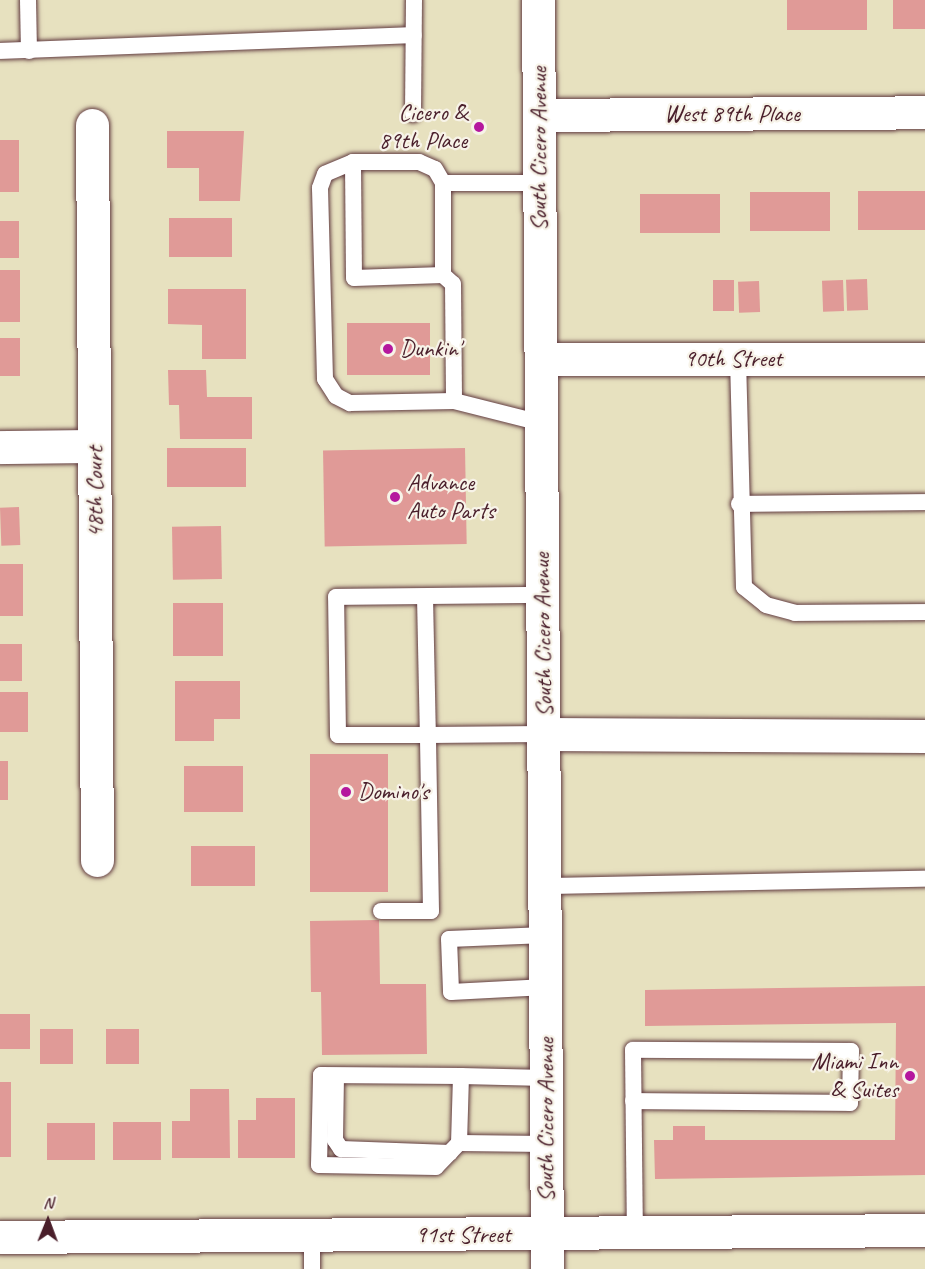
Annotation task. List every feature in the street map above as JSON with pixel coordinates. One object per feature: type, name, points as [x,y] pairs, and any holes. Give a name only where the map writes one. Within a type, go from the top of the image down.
[{"type":"street","name":"South Cicero Avenue","points":[[538,0],[547,1269]]},
{"type":"street","name":"West 89th Place","points":[[539,115],[925,112]]},
{"type":"street","name":"48th Court","points":[[92,124],[97,860]]},
{"type":"street","name":"90th Street","points":[[541,358],[925,359]]},
{"type":"street","points":[[0,447],[94,446]]},
{"type":"street","points":[[544,734],[925,736]]},
{"type":"street","name":"91st Street","points":[[0,1237],[925,1230]]},
{"type":"lane","points":[[28,0],[29,51]]},
{"type":"lane","points":[[413,114],[414,0]]},
{"type":"lane","points":[[0,51],[414,35]]},
{"type":"lane","points":[[353,162],[354,278],[443,275],[453,284],[454,401]]},
{"type":"lane","points":[[443,275],[442,183],[435,169],[419,162],[353,162],[325,174],[320,188],[325,379],[336,396],[350,403],[454,401],[541,423]]},
{"type":"lane","points":[[442,183],[540,183]]},
{"type":"lane","points":[[738,359],[739,504],[744,587],[766,605],[795,613],[925,612]]},
{"type":"lane","points":[[739,504],[925,502]]},
{"type":"lane","points":[[543,595],[336,597],[338,735],[544,734]]},
{"type":"lane","points":[[381,911],[430,910],[425,597]]},
{"type":"lane","points":[[545,886],[925,879]]},
{"type":"lane","points":[[545,935],[448,939],[451,992],[546,987]]},
{"type":"lane","points":[[633,1101],[850,1103],[851,1051],[633,1050],[633,1101],[634,1233]]},
{"type":"lane","points":[[461,1076],[454,1148],[436,1167],[319,1165],[321,1075],[461,1076],[546,1078]]},
{"type":"lane","points":[[336,1076],[335,1140],[341,1149],[546,1144]]},
{"type":"lane","points":[[312,1236],[312,1269]]},
{"type":"building","points":[[787,0],[867,0],[867,30],[787,30]]},
{"type":"building","points":[[893,0],[925,0],[925,29],[893,29]]},
{"type":"building","points":[[167,131],[244,131],[240,201],[199,201],[199,168],[167,168]]},
{"type":"building","points":[[0,140],[19,140],[19,192],[0,192]]},
{"type":"building","points":[[858,191],[925,191],[925,230],[858,230]]},
{"type":"building","points":[[750,192],[830,192],[830,231],[750,231]]},
{"type":"building","points":[[640,194],[720,194],[720,233],[640,233]]},
{"type":"building","points":[[169,218],[232,218],[232,257],[169,257]]},
{"type":"building","points":[[0,221],[19,221],[19,258],[0,258]]},
{"type":"building","points":[[0,270],[20,270],[20,322],[0,322]]},
{"type":"building","points":[[867,279],[868,310],[847,311],[846,280]]},
{"type":"building","points":[[713,280],[734,280],[734,311],[713,311]]},
{"type":"building","points":[[843,280],[844,311],[823,312],[822,281]]},
{"type":"building","points":[[759,281],[760,312],[739,313],[738,282]]},
{"type":"building","points":[[168,289],[246,289],[246,359],[202,359],[202,325],[168,324]]},
{"type":"building","name":"Dunkin'","points":[[347,323],[430,323],[430,375],[347,375]]},
{"type":"building","points":[[0,338],[20,338],[20,376],[0,376]]},
{"type":"building","points":[[168,370],[206,370],[207,397],[252,397],[252,439],[180,439],[179,405],[169,405]]},
{"type":"building","points":[[167,448],[246,448],[246,487],[167,487]]},
{"type":"building","name":"Advance Auto Parts","points":[[465,448],[467,544],[325,546],[323,450]]},
{"type":"building","points":[[19,507],[20,545],[1,546],[0,508]]},
{"type":"building","points":[[221,526],[222,579],[173,580],[172,527]]},
{"type":"building","points":[[0,564],[23,564],[23,616],[0,616]]},
{"type":"building","points":[[173,603],[223,603],[223,656],[173,656]]},
{"type":"building","points":[[0,644],[22,644],[22,681],[0,681]]},
{"type":"building","points":[[175,681],[240,681],[240,719],[214,719],[214,741],[175,741]]},
{"type":"building","points":[[0,692],[28,692],[28,732],[0,732]]},
{"type":"building","points":[[310,754],[388,754],[388,892],[310,892]]},
{"type":"building","points":[[0,761],[8,761],[8,800],[0,800]]},
{"type":"building","points":[[184,766],[243,766],[243,812],[184,812]]},
{"type":"building","points":[[191,846],[255,846],[255,886],[191,886]]},
{"type":"building","points":[[379,920],[380,984],[426,984],[427,1054],[322,1055],[321,992],[311,992],[310,921]]},
{"type":"building","name":"Miami Inn & Suites","points":[[925,986],[925,1175],[655,1179],[654,1140],[673,1140],[673,1126],[705,1126],[705,1140],[895,1140],[896,1023],[645,1026],[645,990]]},
{"type":"building","points":[[0,1014],[30,1014],[30,1049],[0,1049]]},
{"type":"building","points":[[40,1029],[73,1029],[73,1064],[40,1064]]},
{"type":"building","points":[[106,1029],[139,1029],[139,1064],[106,1064]]},
{"type":"building","points":[[0,1082],[11,1082],[11,1157],[0,1157]]},
{"type":"building","points":[[190,1089],[229,1089],[230,1158],[172,1158],[172,1121],[190,1121]]},
{"type":"building","points":[[256,1098],[295,1098],[295,1158],[238,1158],[238,1120],[256,1120]]},
{"type":"building","points":[[113,1122],[161,1122],[161,1160],[113,1160]]},
{"type":"building","points":[[47,1123],[95,1123],[95,1160],[47,1160]]},
{"type":"place","name":"Cicero & 89th Place","points":[[479,127]]},
{"type":"place","name":"Dunkin'","points":[[388,349]]},
{"type":"place","name":"Advance Auto Parts","points":[[395,497]]},
{"type":"place","name":"Domino's","points":[[346,792]]},
{"type":"place","name":"Miami Inn & Suites","points":[[910,1076]]}]
